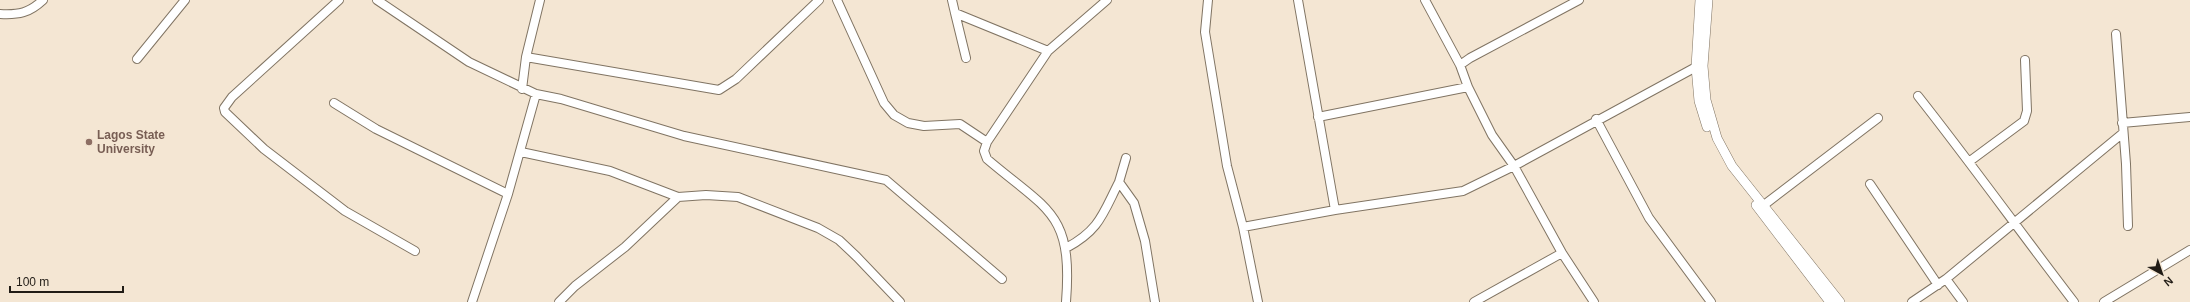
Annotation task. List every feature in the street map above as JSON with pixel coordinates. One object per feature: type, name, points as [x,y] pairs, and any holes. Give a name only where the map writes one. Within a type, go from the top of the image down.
[{"type":"street","points":[[0,14],[19,15],[30,11],[43,0]]},
{"type":"street","points":[[137,59],[185,0]]},
{"type":"street","points":[[339,0],[232,97],[224,108],[225,112],[264,149],[345,211],[415,251]]},
{"type":"street","points":[[377,0],[469,62],[522,89],[536,94],[561,99],[684,136],[886,180],[1002,279]]},
{"type":"street","points":[[522,89],[526,57],[540,0]]},
{"type":"street","points":[[526,57],[719,90],[736,79],[819,0]]},
{"type":"street","points":[[837,0],[884,103],[894,115],[908,123],[924,126],[960,124],[987,142]]},
{"type":"street","points":[[952,0],[966,58]]},
{"type":"street","points":[[1066,302],[1068,278],[1066,248],[1060,229],[1050,211],[987,159],[984,153],[987,142],[1048,51],[1106,0]]},
{"type":"street","points":[[1208,0],[1206,32],[1227,166],[1243,227],[1258,302]]},
{"type":"street","points":[[1298,0],[1335,210]]},
{"type":"street","points":[[1425,0],[1460,65],[1468,87],[1492,135],[1514,166],[1562,253],[1594,302]]},
{"type":"street","points":[[1460,65],[1470,58],[1580,0]]},
{"type":"street","points":[[1700,0],[1696,67],[1699,102],[1707,127],[1720,157],[1728,170],[1829,302]]},
{"type":"street","points":[[1708,0],[1704,66],[1706,100],[1712,123],[1732,166],[1764,204],[1840,302]]},
{"type":"street","points":[[955,13],[1048,51]]},
{"type":"street","points":[[2116,34],[2128,226]]},
{"type":"street","points":[[1970,161],[2024,121],[2027,111],[2025,60]]},
{"type":"street","points":[[1243,227],[1335,210],[1463,191],[1514,166],[1596,119],[1696,67]]},
{"type":"street","points":[[1318,117],[1468,87]]},
{"type":"street","points":[[472,302],[521,152],[536,94]]},
{"type":"street","points":[[1918,96],[1970,161],[2013,222],[2074,302]]},
{"type":"street","points":[[334,103],[376,129],[508,194]]},
{"type":"street","points":[[2122,123],[2190,117]]},
{"type":"street","points":[[1764,204],[1878,118]]},
{"type":"street","points":[[1596,119],[1649,218],[1711,302]]},
{"type":"street","points":[[1912,302],[1946,279],[2123,132]]},
{"type":"street","points":[[521,152],[610,171],[678,197],[706,195],[738,197],[818,228],[839,240],[900,302]]},
{"type":"street","points":[[1066,248],[1081,240],[1096,226],[1119,182],[1126,158]]},
{"type":"street","points":[[1119,182],[1134,203],[1145,241],[1156,302]]},
{"type":"street","points":[[1870,184],[1938,285]]},
{"type":"street","points":[[559,302],[575,286],[625,247],[678,197]]},
{"type":"street","points":[[2104,302],[2190,250]]},
{"type":"street","points":[[1474,302],[1562,253]]},
{"type":"street","points":[[1946,279],[1963,302]]},
{"type":"place","name":"Lagos State University","points":[[89,142]]}]
